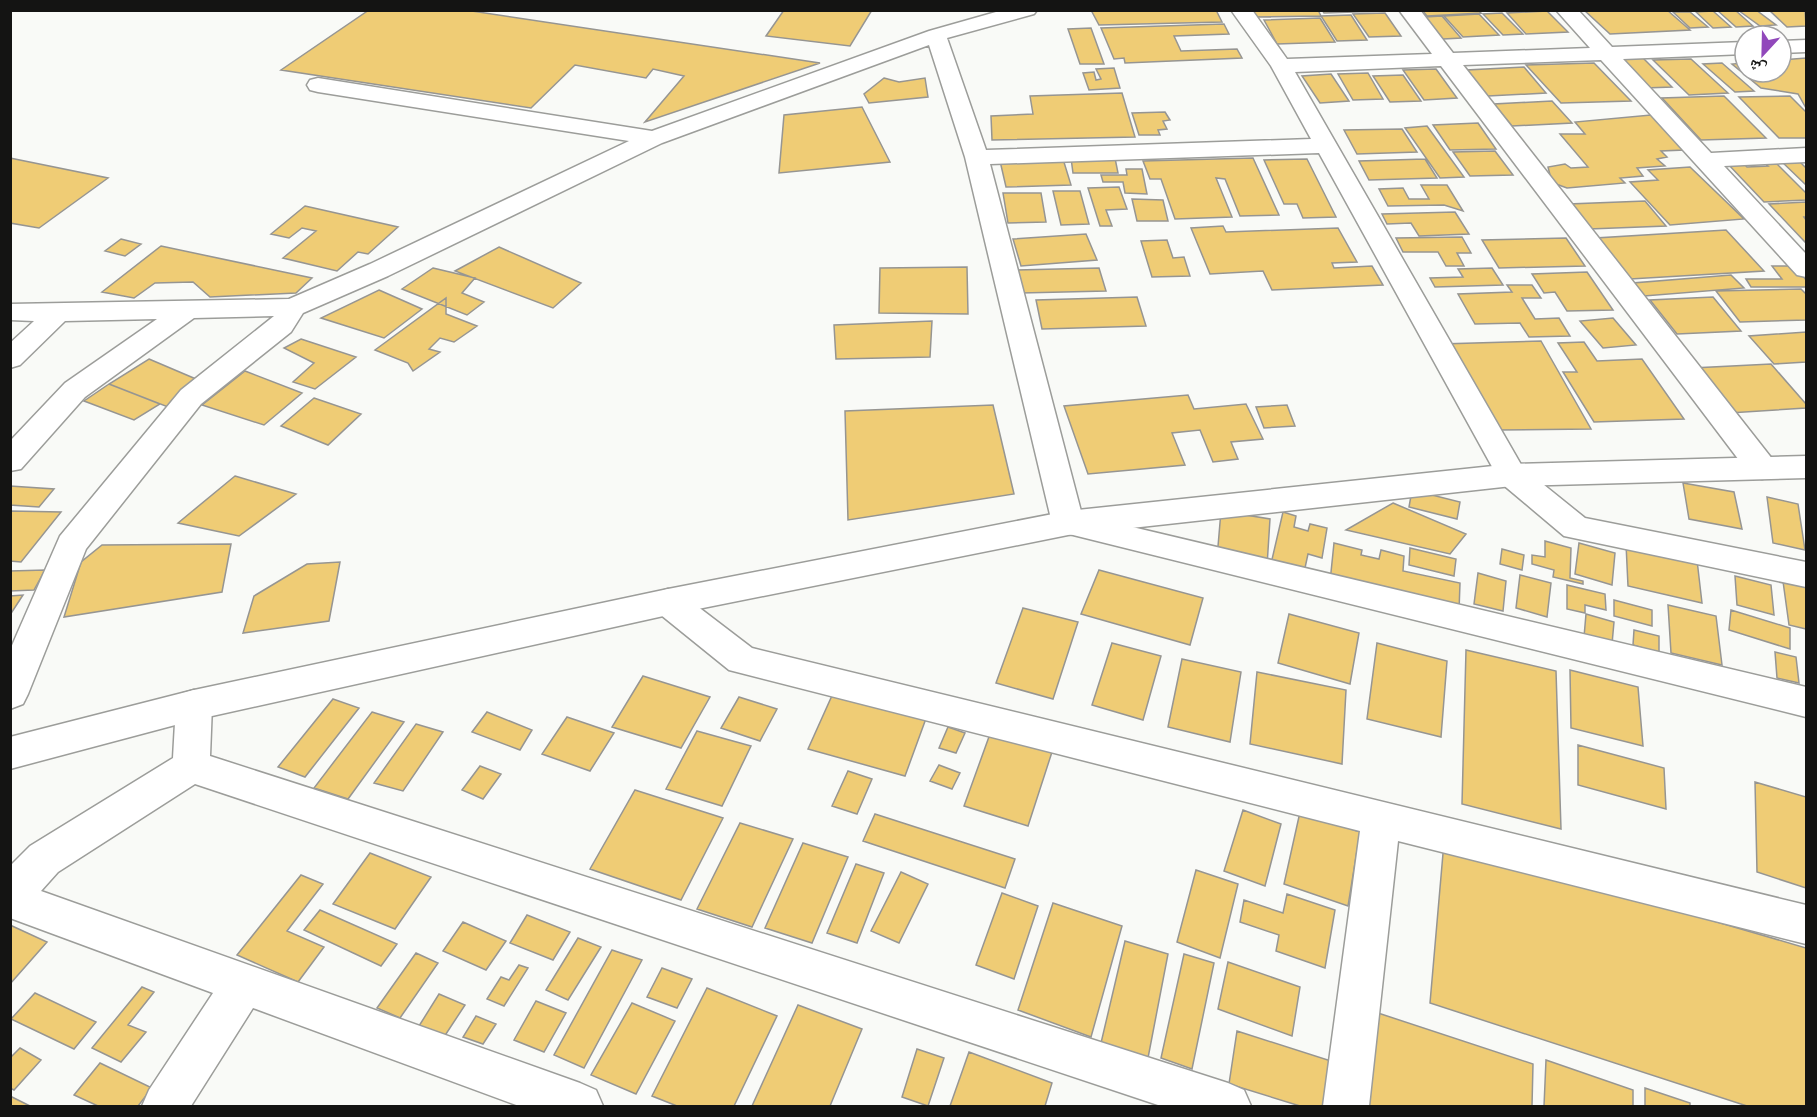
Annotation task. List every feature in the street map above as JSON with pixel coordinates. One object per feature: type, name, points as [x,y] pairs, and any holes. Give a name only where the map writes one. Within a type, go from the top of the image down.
[{"type":"street","points":[[1240,10],[1281,66],[1512,475],[1575,528],[1806,574]]},
{"type":"street","points":[[1409,10],[1762,468]]},
{"type":"street","points":[[1566,10],[1806,269]]},
{"type":"street","points":[[10,312],[58,314],[190,308],[292,307],[379,270],[654,138],[936,35],[1020,11]]},
{"type":"street","points":[[936,35],[977,157],[1068,523]]},
{"type":"street","points":[[1281,66],[1733,48]]},
{"type":"street","points":[[318,85],[654,138]]},
{"type":"street","points":[[977,157],[1326,146]]},
{"type":"street","points":[[1705,160],[1806,155]]},
{"type":"street","points":[[10,694],[72,544],[191,397],[281,326],[292,307]]},
{"type":"street","points":[[10,461],[75,390],[190,308]]},
{"type":"street","points":[[10,360],[58,314]]},
{"type":"street","points":[[10,753],[194,705],[668,602],[1068,523],[1512,475],[1806,467]]},
{"type":"street","points":[[1068,523],[1806,702]]},
{"type":"street","points":[[668,602],[742,660],[1806,925]]},
{"type":"street","points":[[191,766],[194,705]]},
{"type":"street","points":[[191,766],[44,859],[10,897],[243,985],[580,1107]]},
{"type":"street","points":[[191,766],[1228,1107]]},
{"type":"street","points":[[1346,1107],[1381,818]]},
{"type":"street","points":[[165,1107],[243,985]]},
{"type":"building","points":[[369,10],[465,10],[820,63],[645,122],[684,76],[653,69],[646,78],[575,65],[531,108],[281,70]]},
{"type":"building","points":[[784,10],[872,10],[850,46],[766,36]]},
{"type":"building","points":[[1091,10],[1216,10],[1222,22],[1099,25]]},
{"type":"building","points":[[1251,10],[1318,10],[1321,16],[1255,17]]},
{"type":"building","points":[[1322,10],[1384,10],[1384,11],[1324,13]]},
{"type":"building","points":[[1422,10],[1478,10],[1481,13],[1427,16]]},
{"type":"building","points":[[1584,10],[1667,10],[1690,30],[1610,34]]},
{"type":"building","points":[[1735,10],[1751,24],[1733,24],[1718,11]]},
{"type":"building","points":[[1738,10],[1756,10],[1775,24],[1757,24]]},
{"type":"building","points":[[1769,10],[1805,10],[1806,26],[1793,27],[1793,24],[1784,24]]},
{"type":"building","points":[[1547,11],[1568,32],[1526,34],[1507,13]]},
{"type":"building","points":[[1713,11],[1731,27],[1713,28],[1696,12]]},
{"type":"building","points":[[1673,12],[1690,12],[1708,27],[1690,28]]},
{"type":"building","points":[[1385,13],[1401,36],[1369,37],[1353,14]]},
{"type":"building","points":[[1502,13],[1523,34],[1503,35],[1483,14]]},
{"type":"building","points":[[1479,14],[1499,35],[1463,37],[1444,16]]},
{"type":"building","points":[[1351,15],[1367,40],[1337,41],[1321,16]]},
{"type":"building","points":[[1442,16],[1461,38],[1443,39],[1425,17]]},
{"type":"building","points":[[1320,18],[1335,42],[1277,44],[1264,20]]},
{"type":"building","points":[[1224,24],[1229,34],[1174,36],[1181,51],[1237,49],[1242,58],[1125,63],[1124,58],[1114,59],[1101,28]]},
{"type":"building","points":[[1091,28],[1104,64],[1080,64],[1068,29]]},
{"type":"building","points":[[1641,56],[1672,87],[1644,88],[1614,57]]},
{"type":"building","points":[[1806,58],[1806,108],[1798,94],[1761,88],[1756,84],[1793,84],[1793,59]]},
{"type":"building","points":[[1691,59],[1728,93],[1689,95],[1653,60]]},
{"type":"building","points":[[1594,63],[1631,101],[1561,103],[1526,65]]},
{"type":"building","points":[[1722,63],[1733,73],[1733,84],[1746,84],[1754,91],[1735,92],[1703,64]]},
{"type":"building","points":[[1524,67],[1546,93],[1488,96],[1467,70]]},
{"type":"building","points":[[1114,68],[1120,88],[1089,90],[1083,73],[1094,72],[1096,80],[1101,79],[1096,69]]},
{"type":"building","points":[[1436,69],[1457,98],[1424,100],[1403,70]]},
{"type":"building","points":[[1368,73],[1383,99],[1353,100],[1338,74]]},
{"type":"building","points":[[1331,74],[1349,101],[1320,103],[1302,76]]},
{"type":"building","points":[[1403,75],[1421,101],[1390,102],[1373,76]]},
{"type":"building","points":[[884,78],[899,82],[925,78],[928,97],[869,103],[864,94]]},
{"type":"building","points":[[1122,93],[1135,137],[992,140],[991,116],[1033,114],[1030,96]]},
{"type":"building","points":[[1724,96],[1766,138],[1701,140],[1662,98]]},
{"type":"building","points":[[1790,96],[1806,112],[1806,138],[1779,138],[1739,97]]},
{"type":"building","points":[[1552,101],[1572,123],[1512,126],[1494,104]]},
{"type":"building","points":[[862,107],[890,162],[779,173],[784,115]]},
{"type":"building","points":[[1165,112],[1170,120],[1163,121],[1167,129],[1158,130],[1160,135],[1139,135],[1132,113]]},
{"type":"building","points":[[1651,115],[1684,150],[1661,151],[1667,157],[1657,159],[1665,166],[1637,168],[1643,176],[1620,178],[1625,183],[1567,188],[1556,184],[1551,179],[1548,167],[1565,164],[1571,168],[1588,167],[1560,134],[1585,134],[1575,122]]},
{"type":"building","points":[[1478,123],[1496,149],[1450,150],[1433,125]]},
{"type":"building","points":[[1427,126],[1464,177],[1440,178],[1405,128]]},
{"type":"building","points":[[1402,129],[1417,152],[1357,154],[1344,130]]},
{"type":"building","points":[[1495,151],[1513,175],[1470,176],[1453,152]]},
{"type":"building","points":[[10,158],[108,178],[39,228],[10,223]]},
{"type":"building","points":[[1071,158],[1115,158],[1118,173],[1073,173]]},
{"type":"building","points":[[1253,158],[1279,215],[1240,216],[1225,179],[1216,178],[1232,217],[1175,219],[1161,179],[1150,179],[1143,161]]},
{"type":"building","points":[[1063,159],[1071,185],[1006,187],[1000,161]]},
{"type":"building","points":[[1307,159],[1336,217],[1303,218],[1297,204],[1284,204],[1264,160]]},
{"type":"building","points":[[1425,159],[1437,178],[1369,180],[1359,161]]},
{"type":"building","points":[[1773,160],[1806,193],[1806,200],[1764,202],[1726,162],[1741,161],[1747,167],[1768,166],[1762,161]]},
{"type":"building","points":[[1798,160],[1806,168],[1806,185],[1781,161]]},
{"type":"building","points":[[1690,167],[1744,219],[1670,225],[1630,182],[1658,180],[1648,170]]},
{"type":"building","points":[[1126,169],[1142,169],[1147,194],[1125,193],[1123,182],[1103,182],[1101,175],[1127,175]]},
{"type":"building","points":[[1421,185],[1447,185],[1463,211],[1444,205],[1388,206],[1379,189],[1403,188],[1409,199],[1429,199]]},
{"type":"building","points":[[1119,187],[1127,209],[1106,210],[1112,226],[1100,226],[1088,188]]},
{"type":"building","points":[[1053,191],[1080,191],[1089,224],[1061,225]]},
{"type":"building","points":[[1003,193],[1041,193],[1046,222],[1008,223]]},
{"type":"building","points":[[1132,199],[1163,200],[1168,221],[1137,221]]},
{"type":"building","points":[[1645,201],[1666,226],[1589,229],[1569,204]]},
{"type":"building","points":[[1806,202],[1806,217],[1804,217],[1806,243],[1769,204]]},
{"type":"building","points":[[305,206],[398,227],[368,254],[358,252],[337,271],[283,258],[316,231],[302,228],[289,238],[271,234]]},
{"type":"building","points":[[1455,212],[1469,234],[1419,236],[1411,223],[1387,224],[1382,214]]},
{"type":"building","points":[[1223,226],[1226,232],[1338,228],[1357,262],[1332,263],[1334,268],[1372,266],[1383,285],[1272,290],[1263,271],[1210,274],[1191,228]]},
{"type":"building","points":[[1726,230],[1764,271],[1630,279],[1596,238]]},
{"type":"building","points":[[1086,234],[1097,260],[1021,266],[1013,239]]},
{"type":"building","points":[[1462,237],[1471,253],[1457,253],[1464,266],[1446,266],[1438,252],[1403,252],[1396,238]]},
{"type":"building","points":[[1566,238],[1585,266],[1499,268],[1482,240]]},
{"type":"building","points":[[121,239],[141,244],[125,256],[105,251]]},
{"type":"building","points":[[1167,240],[1173,258],[1184,257],[1190,276],[1152,277],[1141,241]]},
{"type":"building","points":[[161,246],[312,278],[296,293],[210,297],[193,282],[155,283],[134,298],[102,292]]},
{"type":"building","points":[[499,247],[581,283],[553,308],[455,271]]},
{"type":"building","points":[[1772,266],[1796,266],[1806,280],[1806,287],[1751,287],[1746,279],[1782,279]]},
{"type":"building","points":[[967,267],[968,314],[879,313],[880,268]]},
{"type":"building","points":[[433,268],[475,278],[462,293],[484,302],[467,315],[402,289]]},
{"type":"building","points":[[1099,268],[1106,291],[1021,293],[1017,270]]},
{"type":"building","points":[[1492,268],[1503,285],[1435,287],[1430,278],[1463,277],[1458,269]]},
{"type":"building","points":[[1587,272],[1613,310],[1567,311],[1555,292],[1544,293],[1532,274]]},
{"type":"building","points":[[1731,275],[1744,288],[1644,296],[1633,283]]},
{"type":"building","points":[[1507,285],[1532,285],[1541,298],[1522,298],[1535,319],[1559,318],[1570,336],[1529,337],[1520,323],[1475,324],[1458,294],[1512,292]]},
{"type":"building","points":[[1801,289],[1806,294],[1806,320],[1740,322],[1716,291]]},
{"type":"building","points":[[379,290],[422,309],[384,338],[321,318]]},
{"type":"building","points":[[1137,297],[1146,326],[1042,329],[1036,300]]},
{"type":"building","points":[[1713,297],[1741,331],[1677,334],[1650,300]]},
{"type":"building","points":[[446,298],[446,314],[477,326],[454,342],[440,338],[429,349],[440,352],[413,371],[408,363],[375,350]]},
{"type":"building","points":[[1613,318],[1636,345],[1603,348],[1580,321]]},
{"type":"building","points":[[932,321],[930,357],[836,359],[834,325]]},
{"type":"building","points":[[1806,332],[1806,362],[1774,364],[1749,336]]},
{"type":"building","points":[[301,339],[356,357],[315,389],[293,382],[314,363],[284,348]]},
{"type":"building","points":[[1541,341],[1591,429],[1500,430],[1441,344]]},
{"type":"building","points":[[1584,342],[1597,361],[1642,359],[1684,419],[1594,422],[1563,372],[1577,372],[1558,343]]},
{"type":"building","points":[[149,359],[203,382],[168,407],[109,384]]},
{"type":"building","points":[[1771,364],[1806,404],[1806,408],[1729,413],[1693,368]]},
{"type":"building","points":[[245,371],[302,393],[264,425],[202,405]]},
{"type":"building","points":[[109,384],[160,404],[134,420],[84,401]]},
{"type":"building","points":[[1188,395],[1194,409],[1246,404],[1263,439],[1231,442],[1238,459],[1213,462],[1200,430],[1172,433],[1185,465],[1088,474],[1064,406]]},
{"type":"building","points":[[314,398],[361,414],[328,445],[281,426]]},
{"type":"building","points":[[993,405],[1014,494],[848,520],[845,411]]},
{"type":"building","points":[[1287,405],[1295,426],[1264,428],[1256,407]]},
{"type":"building","points":[[235,476],[296,494],[239,536],[178,523]]},
{"type":"building","points":[[1683,483],[1734,492],[1742,529],[1689,519]]},
{"type":"building","points":[[10,486],[54,489],[39,507],[10,505]]},
{"type":"building","points":[[1412,490],[1460,502],[1457,519],[1409,507]]},
{"type":"building","points":[[1767,497],[1798,504],[1805,550],[1773,543]]},
{"type":"building","points":[[1393,503],[1466,534],[1450,554],[1346,530]]},
{"type":"building","points":[[10,511],[61,512],[21,562],[10,561]]},
{"type":"building","points":[[1221,511],[1270,519],[1267,566],[1217,558]]},
{"type":"building","points":[[1283,512],[1296,516],[1294,527],[1308,531],[1310,524],[1327,528],[1322,558],[1308,554],[1303,577],[1270,568]]},
{"type":"building","points":[[1545,541],[1571,548],[1570,578],[1583,581],[1583,584],[1553,577],[1554,570],[1532,564],[1532,555],[1545,557]]},
{"type":"building","points":[[1334,543],[1362,550],[1361,555],[1379,559],[1381,550],[1404,556],[1403,571],[1460,583],[1459,611],[1330,582]]},
{"type":"building","points":[[1579,543],[1615,553],[1612,585],[1575,574]]},
{"type":"building","points":[[231,544],[222,592],[64,617],[81,562],[102,545]]},
{"type":"building","points":[[1626,544],[1697,560],[1702,603],[1628,586]]},
{"type":"building","points":[[1410,548],[1456,559],[1454,576],[1409,565]]},
{"type":"building","points":[[1502,549],[1524,555],[1522,570],[1500,564]]},
{"type":"building","points":[[340,562],[329,621],[243,633],[254,596],[307,564]]},
{"type":"building","points":[[45,570],[34,590],[10,591],[10,571]]},
{"type":"building","points":[[1099,570],[1203,598],[1190,645],[1081,614]]},
{"type":"building","points":[[1478,573],[1506,581],[1503,611],[1474,604]]},
{"type":"building","points":[[1782,574],[1806,580],[1806,629],[1789,625]]},
{"type":"building","points":[[1520,575],[1551,583],[1547,617],[1516,608]]},
{"type":"building","points":[[1735,576],[1771,585],[1774,615],[1737,605]]},
{"type":"building","points":[[1567,585],[1605,594],[1606,610],[1585,605],[1585,613],[1567,609]]},
{"type":"building","points":[[23,595],[10,615],[10,596]]},
{"type":"building","points":[[1614,600],[1652,610],[1652,626],[1614,616]]},
{"type":"building","points":[[1668,605],[1716,616],[1722,665],[1671,653]]},
{"type":"building","points":[[1023,608],[1078,622],[1053,699],[996,683]]},
{"type":"building","points":[[1731,610],[1790,628],[1790,649],[1729,630]]},
{"type":"building","points":[[1289,614],[1359,633],[1350,684],[1278,663]]},
{"type":"building","points":[[1586,614],[1614,622],[1612,644],[1584,637]]},
{"type":"building","points":[[1634,630],[1659,636],[1659,653],[1633,645]]},
{"type":"building","points":[[1112,643],[1161,656],[1143,720],[1092,705]]},
{"type":"building","points":[[1377,643],[1447,661],[1441,737],[1367,719]]},
{"type":"building","points":[[1466,650],[1556,671],[1561,829],[1462,804]]},
{"type":"building","points":[[1775,652],[1796,657],[1799,683],[1777,678]]},
{"type":"building","points":[[1182,659],[1241,672],[1230,742],[1168,727]]},
{"type":"building","points":[[1570,670],[1638,687],[1643,746],[1571,728]]},
{"type":"building","points":[[1257,672],[1346,690],[1342,764],[1250,744]]},
{"type":"building","points":[[643,676],[710,697],[681,748],[612,727]]},
{"type":"building","points":[[835,689],[928,713],[905,776],[808,749]]},
{"type":"building","points":[[739,697],[777,709],[760,741],[721,728]]},
{"type":"building","points":[[333,699],[359,708],[305,777],[278,767]]},
{"type":"building","points":[[372,712],[404,722],[348,799],[314,788]]},
{"type":"building","points":[[487,712],[532,730],[520,750],[472,732]]},
{"type":"building","points":[[567,717],[614,733],[590,771],[542,754]]},
{"type":"building","points":[[416,724],[443,732],[403,791],[374,783]]},
{"type":"building","points":[[948,727],[965,733],[956,753],[939,748]]},
{"type":"building","points":[[697,731],[751,746],[722,806],[666,789]]},
{"type":"building","points":[[990,734],[1052,752],[1028,826],[964,806]]},
{"type":"building","points":[[1578,745],[1664,768],[1666,809],[1578,785]]},
{"type":"building","points":[[939,765],[960,773],[952,789],[930,781]]},
{"type":"building","points":[[480,766],[501,774],[483,799],[462,790]]},
{"type":"building","points":[[848,771],[872,779],[857,814],[832,806]]},
{"type":"building","points":[[1755,782],[1806,797],[1806,888],[1757,872]]},
{"type":"building","points":[[635,790],[723,818],[681,900],[590,869]]},
{"type":"building","points":[[1243,810],[1281,824],[1265,886],[1224,871]]},
{"type":"building","points":[[1300,812],[1360,832],[1348,906],[1284,884]]},
{"type":"building","points":[[875,814],[1015,859],[1005,888],[863,841]]},
{"type":"building","points":[[740,823],[793,839],[752,927],[697,909]]},
{"type":"building","points":[[1444,842],[1806,948],[1806,1106],[1747,1106],[1430,1003]]},
{"type":"building","points":[[803,843],[848,857],[812,943],[765,928]]},
{"type":"building","points":[[370,853],[431,877],[395,929],[333,904]]},
{"type":"building","points":[[856,864],[884,873],[857,943],[827,933]]},
{"type":"building","points":[[1196,870],[1238,884],[1220,958],[1177,942]]},
{"type":"building","points":[[901,872],[928,884],[899,943],[871,931]]},
{"type":"building","points":[[301,875],[323,884],[287,931],[324,947],[298,982],[237,955]]},
{"type":"building","points":[[1002,893],[1038,906],[1014,979],[976,965]]},
{"type":"building","points":[[1287,894],[1335,910],[1325,968],[1276,951],[1279,935],[1240,922],[1244,900],[1283,913]]},
{"type":"building","points":[[1053,903],[1122,926],[1091,1037],[1018,1010]]},
{"type":"building","points":[[320,910],[397,944],[381,966],[304,930]]},
{"type":"building","points":[[527,915],[570,932],[553,960],[510,943]]},
{"type":"building","points":[[463,922],[506,941],[486,970],[443,951]]},
{"type":"building","points":[[10,925],[47,942],[10,984]]},
{"type":"building","points":[[578,938],[601,947],[568,1000],[546,990]]},
{"type":"building","points":[[1125,941],[1168,954],[1148,1058],[1101,1043]]},
{"type":"building","points":[[612,950],[642,960],[584,1068],[554,1055]]},
{"type":"building","points":[[416,953],[438,963],[400,1018],[377,1008]]},
{"type":"building","points":[[1184,954],[1214,963],[1192,1069],[1161,1058]]},
{"type":"building","points":[[1228,962],[1300,987],[1292,1036],[1218,1009]]},
{"type":"building","points":[[519,965],[528,968],[504,1006],[487,999],[501,977],[509,980]]},
{"type":"building","points":[[662,968],[692,979],[677,1008],[647,997]]},
{"type":"building","points":[[142,987],[154,992],[128,1025],[146,1032],[121,1062],[92,1048]]},
{"type":"building","points":[[707,988],[777,1016],[734,1106],[677,1106],[652,1096]]},
{"type":"building","points":[[35,993],[96,1022],[74,1049],[11,1019]]},
{"type":"building","points":[[439,994],[465,1005],[444,1037],[419,1026]]},
{"type":"building","points":[[536,1001],[566,1013],[544,1052],[514,1040]]},
{"type":"building","points":[[632,1003],[675,1021],[636,1094],[591,1075]]},
{"type":"building","points":[[798,1005],[862,1029],[830,1106],[752,1106]]},
{"type":"building","points":[[1375,1012],[1533,1064],[1532,1106],[1364,1106]]},
{"type":"building","points":[[476,1016],[496,1024],[483,1044],[463,1037]]},
{"type":"building","points":[[1237,1031],[1331,1061],[1326,1106],[1300,1106],[1229,1084]]},
{"type":"building","points":[[20,1048],[41,1060],[14,1090],[10,1088],[10,1058]]},
{"type":"building","points":[[917,1049],[944,1058],[928,1106],[902,1097]]},
{"type":"building","points":[[969,1052],[1052,1083],[1045,1106],[950,1106]]},
{"type":"building","points":[[1546,1060],[1633,1090],[1633,1106],[1544,1106]]},
{"type":"building","points":[[100,1063],[152,1088],[138,1106],[98,1106],[74,1095]]},
{"type":"building","points":[[1645,1088],[1690,1103],[1690,1106],[1645,1106]]},
{"type":"building","points":[[10,1096],[30,1106],[10,1106]]}]
